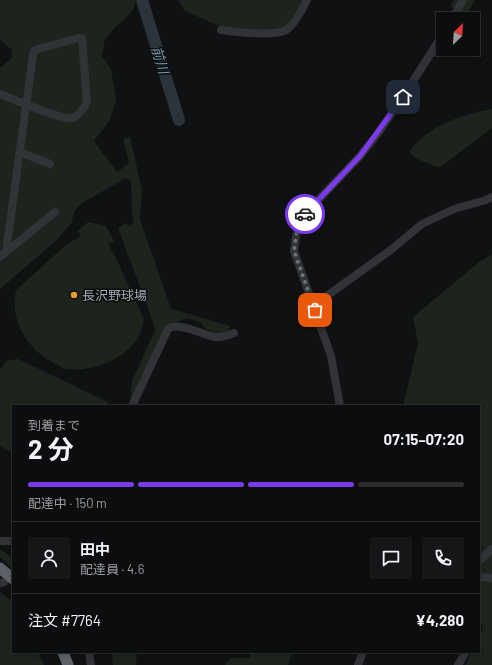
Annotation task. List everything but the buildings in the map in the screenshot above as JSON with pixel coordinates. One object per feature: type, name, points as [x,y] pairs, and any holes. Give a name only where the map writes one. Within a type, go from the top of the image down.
[{"type":"highway","points":[[0,568],[6,581]]},
{"type":"highway","points":[[63,653],[68,665]]},
{"type":"street","points":[[221,30],[272,34],[287,30],[297,18],[307,0]]},
{"type":"street","points":[[456,12],[462,0]]},
{"type":"street","points":[[0,94],[27,105],[65,118],[74,118],[85,107],[88,96],[82,38],[38,48],[34,51],[27,105],[20,152],[3,255]]},
{"type":"street","points":[[340,405],[331,356],[294,251],[297,230],[304,215],[360,156],[376,136],[436,45]]},
{"type":"street","points":[[20,152],[50,164]]},
{"type":"street","points":[[315,310],[317,303],[392,249],[422,224],[454,208],[486,200],[492,196]]},
{"type":"street","points":[[3,255],[55,212]]},
{"type":"street","points":[[132,405],[168,329],[179,326],[215,337],[227,336],[234,333]]},
{"type":"street","points":[[0,541],[12,540]]},
{"type":"street","points":[[480,560],[492,550]]},
{"type":"street","points":[[480,577],[492,578]]},
{"type":"street","points":[[89,653],[91,665]]},
{"type":"street","points":[[358,665],[363,653]]},
{"type":"street","points":[[458,665],[465,653]]},
{"type":"shaded area","points":[[0,0],[136,0],[133,10],[105,39],[102,56],[111,69],[116,99],[110,120],[94,141],[117,172],[129,163],[123,139],[130,137],[142,190],[140,219],[171,309],[230,326],[228,333],[220,334],[206,329],[200,322],[187,318],[169,325],[130,404],[132,381],[155,330],[118,228],[126,223],[129,226],[134,222],[132,215],[131,181],[126,178],[82,203],[74,211],[72,222],[57,240],[0,289],[0,68],[12,58],[11,49],[0,40]]},
{"type":"shaded area","points":[[178,0],[304,0],[285,28],[272,32],[222,27],[185,11]]},
{"type":"shaded area","points":[[454,0],[475,0],[468,12],[463,12],[450,6]]},
{"type":"shaded area","points":[[492,109],[492,128],[442,166],[437,167],[417,159],[409,152],[426,135],[436,128],[469,114]]},
{"type":"shaded area","name":"長沢野球場","points":[[88,222],[106,226],[114,241],[108,244],[144,319],[139,336],[126,351],[117,357],[98,366],[65,369],[44,357],[28,342],[22,332],[15,312],[16,290],[67,244],[81,236],[77,231]]},
{"type":"shaded area","points":[[492,254],[492,665],[465,665],[471,653],[480,653],[480,635],[483,629],[480,619],[480,405],[403,405],[418,343],[413,317],[478,263]]},
{"type":"shaded area","points":[[18,359],[108,402],[107,405],[12,405],[12,452],[0,446],[0,370],[6,361]]},
{"type":"shaded area","points":[[0,549],[12,557],[12,568],[0,557]]},
{"type":"shaded area","points":[[0,592],[12,601],[12,653],[38,653],[44,665],[0,665]]},
{"type":"shaded area","points":[[112,653],[137,653],[136,665],[113,665]]},
{"type":"shaded area","points":[[250,653],[293,653],[288,665],[225,665],[230,658],[250,658]]},
{"type":"waterway","name":"前川","points":[[142,0],[179,120]]},
{"type":"way so far","points":[[305,214],[297,230],[296,247],[294,251],[315,310]]},
{"type":"place","name":"長沢野球場","points":[[74,295]]},
{"type":"route","points":[[305,214],[360,156],[403,97]]}]
